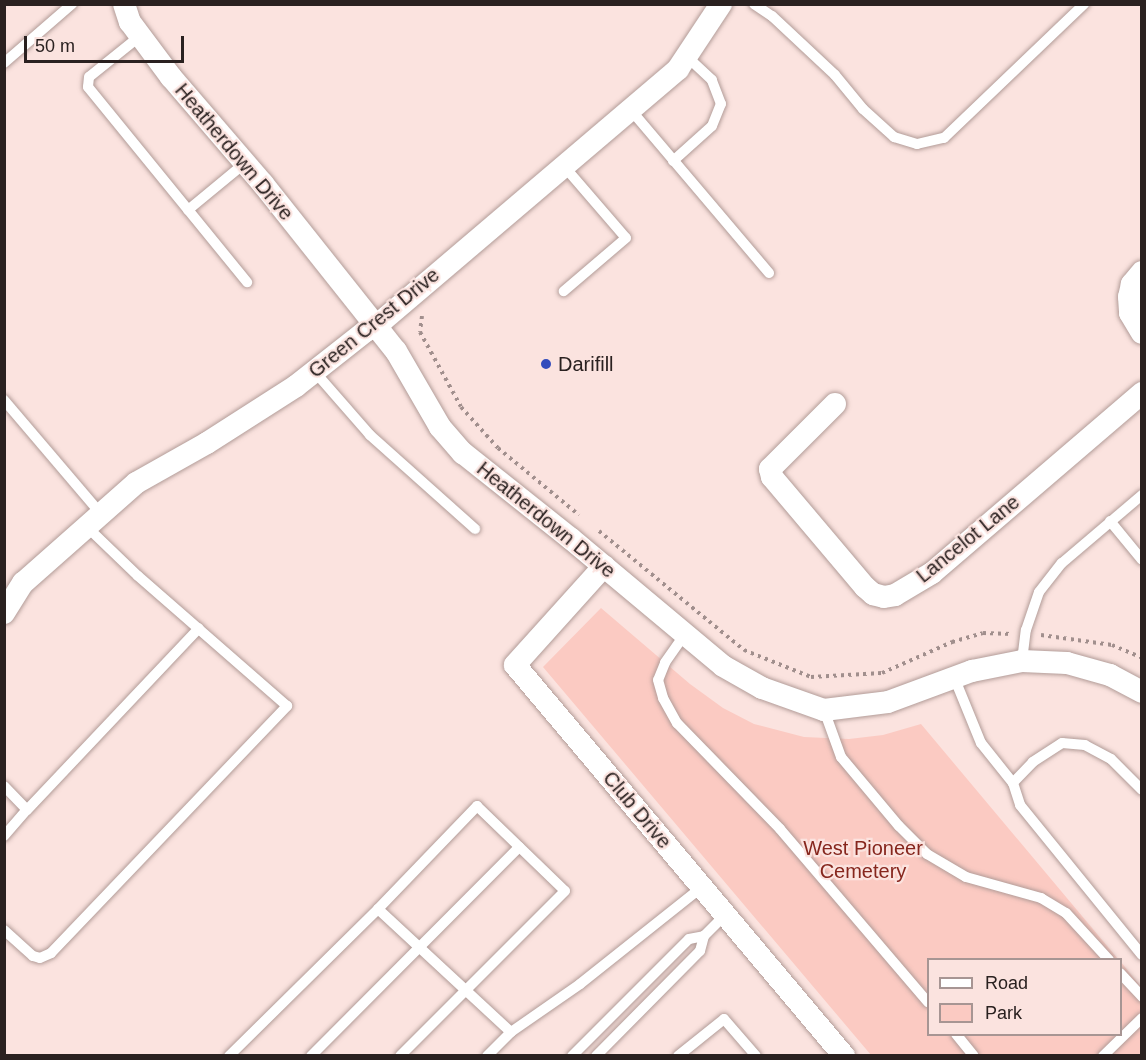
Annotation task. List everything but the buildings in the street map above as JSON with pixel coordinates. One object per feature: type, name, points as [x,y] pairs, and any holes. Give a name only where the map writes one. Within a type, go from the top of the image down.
[{"type":"street","name":"Heatherdown Drive","points":[[124,4],[130,22],[171,77],[245,163],[396,351],[440,427],[463,453],[723,666],[762,688],[824,710],[888,702],[954,677],[1022,660],[1067,663],[1110,675],[1142,692]]},
{"type":"street","name":"Green Crest Drive","points":[[4,613],[23,583],[136,483],[207,443],[315,372],[375,325],[629,108],[678,69],[721,4]]},
{"type":"street","points":[[1142,272],[1132,284],[1129,297],[1130,313],[1142,333]]},
{"type":"street","name":"Lancelot Lane","points":[[835,404],[770,469],[772,477],[865,587],[873,594],[884,597],[895,595],[932,573],[1142,393]]},
{"type":"street","name":"Club Drive","points":[[603,566],[515,665],[844,1056]]},
{"type":"lane","points":[[4,63],[72,4]]},
{"type":"lane","points":[[754,4],[772,16],[836,75],[863,109],[894,137],[917,144],[944,138],[1084,4]]},
{"type":"lane","points":[[140,36],[89,77],[88,87],[247,282]]},
{"type":"lane","points":[[674,161],[712,126],[719,115],[721,104],[712,80],[686,56]]},
{"type":"lane","points":[[629,108],[769,273]]},
{"type":"lane","points":[[188,210],[245,163]]},
{"type":"lane","points":[[563,165],[626,238],[564,291]]},
{"type":"lane","points":[[315,372],[370,435],[475,529]]},
{"type":"lane","points":[[4,400],[138,576],[287,706],[51,953],[40,958],[33,956],[4,930]]},
{"type":"lane","points":[[1022,660],[1025,634],[1039,592],[1062,563],[1142,495]]},
{"type":"lane","points":[[1110,521],[1142,560]]},
{"type":"lane","points":[[4,836],[199,628]]},
{"type":"lane","points":[[685,634],[665,663],[658,680],[663,698],[677,723],[780,829],[927,1001]]},
{"type":"lane","points":[[954,677],[981,743],[1013,783],[1020,805],[1110,919],[1142,954]]},
{"type":"lane","points":[[824,710],[841,757],[899,826],[927,854],[966,877],[1041,898],[1066,913],[1107,958]]},
{"type":"lane","points":[[1013,783],[1033,762],[1062,743],[1084,745],[1111,759],[1142,790]]},
{"type":"lane","points":[[4,786],[27,810]]},
{"type":"lane","points":[[230,1056],[378,909],[477,806],[565,891],[400,1056]]},
{"type":"lane","points":[[311,1056],[519,847]]},
{"type":"lane","points":[[487,1056],[511,1032],[580,984],[702,887]]},
{"type":"lane","points":[[378,909],[511,1032]]},
{"type":"lane","points":[[596,1056],[700,951],[704,936],[725,915]]},
{"type":"lane","points":[[572,1056],[688,939],[704,936]]},
{"type":"lane","points":[[1122,975],[1142,998]]},
{"type":"lane","points":[[1103,1056],[1142,1018]]},
{"type":"lane","points":[[678,1056],[724,1019],[756,1056]]},
{"type":"lane","points":[[957,1036],[974,1056]]},
{"type":"path","points":[[430,308],[422,315],[420,332],[460,407],[498,448],[587,521]]},
{"type":"path","points":[[596,528],[744,650],[811,677],[882,673],[952,642],[982,633],[1061,636],[1112,645],[1142,658]]},
{"type":"green space","name":"West Pioneer Cemetery","points":[[601,608],[690,684],[723,708],[754,724],[804,737],[849,739],[883,735],[921,724],[1117,958],[927,958],[927,1036],[1122,1036],[1122,963],[1141,987],[1141,1055],[871,1055],[543,667]]},
{"type":"place","name":"Darifill","points":[[546,364]]}]
